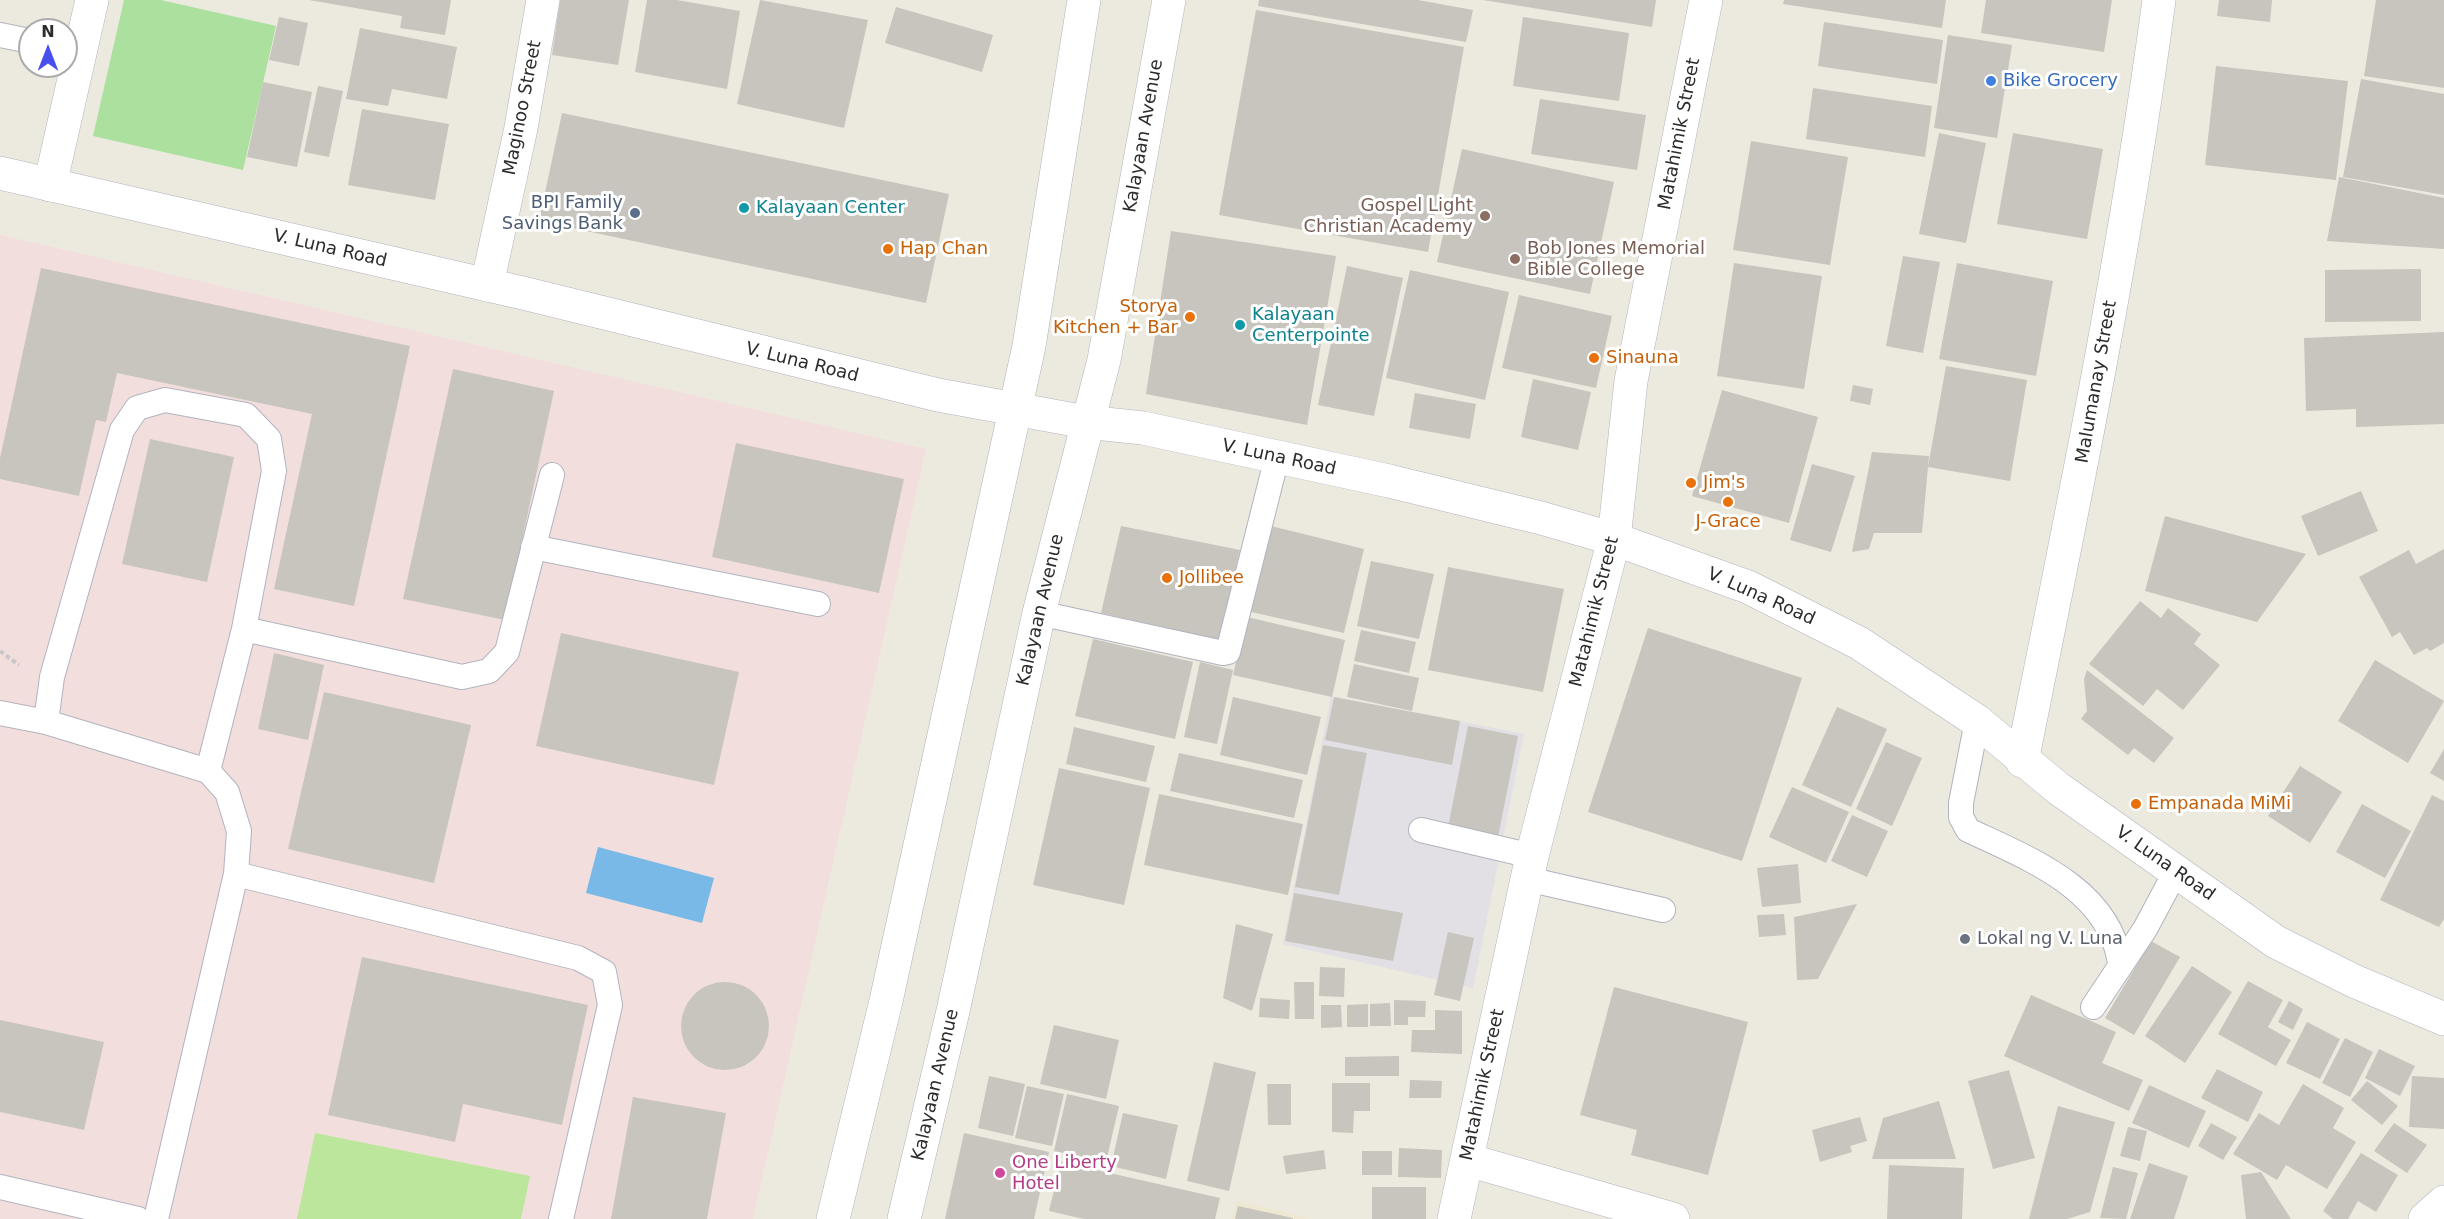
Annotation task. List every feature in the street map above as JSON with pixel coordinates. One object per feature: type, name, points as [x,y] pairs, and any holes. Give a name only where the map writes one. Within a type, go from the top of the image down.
[{"type":"main road","points":[[78,38],[92,0]]},
{"type":"main road","name":"Maginoo Street","points":[[487,285],[522,119],[543,0]]},
{"type":"main road","points":[[833,1219],[886,1001],[1029,346],[1084,0]]},
{"type":"main road","name":"Kalayaan Avenue","points":[[904,1219],[953,1011],[1039,614],[1086,422],[1104,360],[1169,0]]},
{"type":"main road","name":"Matahimik Street","points":[[1454,1219],[1530,867],[1614,539],[1631,381],[1706,0]]},
{"type":"main road","name":"Malumanay Street","points":[[2022,761],[2084,457],[2144,115],[2159,0]]},
{"type":"main road","points":[[50,184],[69,78]]},
{"type":"main road","name":"V. Luna Road","points":[[0,173],[487,285],[938,395],[1086,422],[1143,428],[1541,518],[1614,539],[1748,587],[1849,638],[1977,721],[2022,761],[2276,942],[2354,981],[2444,1019]]},
{"type":"main road","points":[[1468,1160],[1673,1219]]},
{"type":"main road","points":[[2425,1219],[2444,1202]]},
{"type":"lane","points":[[0,35],[18,39]]},
{"type":"lane","points":[[46,722],[52,677],[122,430],[137,408],[165,400],[246,415],[269,439],[274,471],[244,629],[208,771]]},
{"type":"lane","points":[[1039,614],[1223,653],[1228,652],[1277,457]]},
{"type":"lane","points":[[244,629],[462,677],[489,671],[507,652],[552,475]]},
{"type":"lane","points":[[533,547],[818,604]]},
{"type":"lane","points":[[0,713],[46,722],[208,771],[227,792],[239,831],[236,874],[156,1219]]},
{"type":"lane","points":[[1977,721],[1961,803],[1961,817],[1968,830],[2033,861],[2080,891],[2096,909],[2118,949],[2120,963]]},
{"type":"lane","points":[[1421,830],[1663,910]]},
{"type":"lane","points":[[2093,1007],[2120,963],[2145,929],[2176,871]]},
{"type":"lane","points":[[236,874],[578,958],[604,972],[610,1005],[561,1219]]},
{"type":"lane","points":[[0,1187],[138,1219]]},
{"type":"shaded area","points":[[0,235],[926,449],[753,1219],[0,1219]]},
{"type":"shaded area","points":[[1331,696],[1524,734],[1473,988],[1283,944]]},
{"type":"shaded area","points":[[1237,1201],[1312,1219],[1232,1219]]},
{"type":"green space","points":[[124,0],[161,0],[276,26],[243,170],[93,136]]},
{"type":"green space","points":[[315,1133],[530,1176],[521,1219],[297,1219]]},
{"type":"water","points":[[598,847],[714,878],[702,923],[586,893]]},
{"type":"building","points":[[309,0],[451,0],[445,35],[400,28],[402,16]]},
{"type":"building","points":[[560,0],[629,0],[618,65],[552,55]]},
{"type":"building","points":[[647,0],[677,0],[740,11],[727,89],[635,72]]},
{"type":"building","points":[[760,0],[868,20],[844,128],[737,104]]},
{"type":"building","points":[[1259,0],[1418,0],[1473,10],[1466,42],[1258,6]]},
{"type":"building","points":[[1483,0],[1656,0],[1652,27]]},
{"type":"building","points":[[1784,0],[1946,0],[1942,28],[1783,4]]},
{"type":"building","points":[[1986,0],[2112,0],[2104,52],[1981,33]]},
{"type":"building","points":[[2219,0],[2272,0],[2270,22],[2217,16]]},
{"type":"building","points":[[2376,0],[2444,0],[2444,88],[2364,76]]},
{"type":"building","points":[[896,7],[993,35],[982,72],[885,43]]},
{"type":"building","points":[[1256,10],[1464,47],[1428,252],[1219,215]]},
{"type":"building","points":[[279,17],[308,23],[299,66],[269,60]]},
{"type":"building","points":[[1523,17],[1629,33],[1619,101],[1513,86]]},
{"type":"building","points":[[1824,22],[1943,40],[1937,84],[1818,66]]},
{"type":"building","points":[[360,28],[457,47],[447,99],[392,89],[388,106],[346,99]]},
{"type":"building","points":[[1948,35],[2012,45],[1997,138],[1934,128]]},
{"type":"building","points":[[2216,66],[2348,81],[2336,180],[2205,165]]},
{"type":"building","points":[[2361,79],[2444,94],[2444,195],[2343,177]]},
{"type":"building","points":[[263,82],[312,92],[297,167],[247,157]]},
{"type":"building","points":[[318,86],[343,91],[329,157],[304,152]]},
{"type":"building","points":[[1813,88],[1932,106],[1925,157],[1806,139]]},
{"type":"building","points":[[1540,99],[1646,115],[1637,170],[1531,154]]},
{"type":"building","points":[[362,109],[449,124],[435,200],[348,185]]},
{"type":"building","name":"Kalayaan Center","points":[[562,113],[949,194],[926,303],[539,221]]},
{"type":"building","points":[[1939,133],[1986,143],[1966,243],[1919,234]]},
{"type":"building","points":[[2013,133],[2103,149],[2087,239],[1997,224]]},
{"type":"building","points":[[1751,141],[1848,157],[1830,265],[1733,250]]},
{"type":"building","points":[[1462,149],[1614,182],[1590,294],[1437,262]]},
{"type":"building","points":[[2339,177],[2444,198],[2444,249],[2327,241]]},
{"type":"building","name":"Kalayaan Centerpointe","points":[[1171,231],[1336,256],[1307,425],[1146,394]]},
{"type":"building","points":[[1903,256],[1940,262],[1923,353],[1886,346]]},
{"type":"building","points":[[1734,263],[1822,276],[1804,389],[1717,376]]},
{"type":"building","points":[[1957,263],[2053,281],[2036,376],[1939,359]]},
{"type":"building","points":[[1347,266],[1403,278],[1374,416],[1318,405]]},
{"type":"building","points":[[41,268],[410,346],[354,606],[274,589],[312,414],[117,373],[106,422],[96,420],[79,496],[0,479],[0,458]]},
{"type":"building","points":[[2421,269],[2421,321],[2325,322],[2325,270]]},
{"type":"building","points":[[1410,270],[1509,292],[1485,400],[1386,378]]},
{"type":"building","points":[[1519,295],[1612,316],[1596,388],[1502,368]]},
{"type":"building","points":[[2444,332],[2444,424],[2356,427],[2356,409],[2306,411],[2304,338]]},
{"type":"building","points":[[1946,366],[2027,380],[2010,481],[1928,467]]},
{"type":"building","points":[[453,369],[554,391],[505,620],[403,599]]},
{"type":"building","points":[[1533,379],[1591,392],[1578,450],[1521,437]]},
{"type":"building","points":[[1853,385],[1873,389],[1870,405],[1850,401]]},
{"type":"building","points":[[1722,390],[1818,417],[1789,523],[1692,496]]},
{"type":"building","points":[[1415,393],[1476,404],[1470,439],[1409,428]]},
{"type":"building","points":[[150,439],[234,457],[207,582],[122,564]]},
{"type":"building","points":[[736,443],[904,479],[879,593],[712,557]]},
{"type":"building","points":[[1872,452],[1929,456],[1922,533],[1874,533],[1869,549],[1852,552]]},
{"type":"building","points":[[1812,464],[1855,476],[1831,552],[1790,540]]},
{"type":"building","points":[[2361,491],[2378,531],[2318,556],[2301,516]]},
{"type":"building","points":[[2165,516],[2306,554],[2257,622],[2145,591]]},
{"type":"building","points":[[1267,525],[1364,549],[1344,633],[1247,611]]},
{"type":"building","points":[[1121,526],[1240,550],[1219,640],[1101,613]]},
{"type":"building","points":[[2444,549],[2444,643],[2430,651],[2427,648],[2414,655],[2400,632],[2392,637],[2359,577],[2409,550],[2416,564]]},
{"type":"building","points":[[1371,561],[1434,574],[1419,639],[1357,626]]},
{"type":"building","points":[[1448,567],[1564,589],[1543,692],[1428,670]]},
{"type":"building","points":[[2140,601],[2161,618],[2168,608],[2201,634],[2194,644],[2220,665],[2183,710],[2157,689],[2143,706],[2089,664]]},
{"type":"building","points":[[1247,617],[1345,640],[1332,697],[1233,675]]},
{"type":"building","points":[[1648,628],[1802,678],[1742,861],[1588,812]]},
{"type":"building","points":[[1361,630],[1416,642],[1409,673],[1354,661]]},
{"type":"building","points":[[561,633],[739,672],[714,785],[536,746]]},
{"type":"building","points":[[1093,639],[1193,662],[1175,739],[1075,716]]},
{"type":"building","points":[[274,653],[324,665],[308,740],[258,729]]},
{"type":"building","points":[[2375,660],[2444,701],[2408,763],[2338,721]]},
{"type":"building","points":[[1200,662],[1233,670],[1217,744],[1184,737]]},
{"type":"building","points":[[1354,664],[1419,678],[1412,711],[1347,697]]},
{"type":"building","points":[[2087,670],[2174,738],[2154,763],[2134,748],[2128,755],[2081,719],[2087,711],[2084,679]]},
{"type":"building","points":[[324,692],[471,725],[434,883],[288,849]]},
{"type":"building","points":[[1233,697],[1321,717],[1307,775],[1220,755]]},
{"type":"building","points":[[1334,697],[1460,721],[1452,765],[1325,740]]},
{"type":"building","points":[[1837,707],[1887,729],[1851,807],[1802,785]]},
{"type":"building","points":[[1468,726],[1518,736],[1498,837],[1448,827]]},
{"type":"building","points":[[1074,727],[1155,746],[1146,782],[1066,764]]},
{"type":"building","points":[[1886,742],[1922,758],[1892,826],[1856,809]]},
{"type":"building","points":[[1323,745],[1367,753],[1339,895],[1295,887]]},
{"type":"building","points":[[2444,749],[2444,781],[2430,773]]},
{"type":"building","points":[[1179,753],[1303,780],[1294,818],[1170,791]]},
{"type":"building","points":[[2300,766],[2342,792],[2310,843],[2268,816]]},
{"type":"building","points":[[1059,768],[1150,788],[1124,905],[1033,885]]},
{"type":"building","points":[[1792,787],[1849,812],[1826,863],[1769,837]]},
{"type":"building","points":[[1159,794],[1303,824],[1288,895],[1144,865]]},
{"type":"building","points":[[2432,795],[2444,801],[2444,919],[2439,927],[2380,900]]},
{"type":"building","points":[[2362,804],[2411,831],[2385,878],[2336,852]]},
{"type":"building","points":[[1852,815],[1888,831],[1867,877],[1831,861]]},
{"type":"building","points":[[1798,864],[1801,903],[1762,907],[1757,868]]},
{"type":"building","points":[[1294,893],[1403,913],[1393,961],[1285,941]]},
{"type":"building","points":[[1857,904],[1818,979],[1797,980],[1794,917]]},
{"type":"building","points":[[1784,914],[1786,935],[1759,937],[1757,915]]},
{"type":"building","points":[[1236,924],[1273,934],[1252,1011],[1223,998]]},
{"type":"building","points":[[1448,932],[1474,938],[1460,1001],[1434,995]]},
{"type":"building","points":[[2151,941],[2180,957],[2134,1035],[2105,1018]]},
{"type":"building","points":[[362,957],[588,1005],[562,1125],[463,1104],[455,1142],[328,1115]]},
{"type":"building","points":[[2192,966],[2232,992],[2185,1063],[2145,1036]]},
{"type":"building","points":[[1320,967],[1345,968],[1344,997],[1319,996]]},
{"type":"building","points":[[2248,981],[2283,1000],[2268,1027],[2291,1040],[2276,1066],[2218,1034]]},
{"type":"building","points":[[725,982],[750,989],[762,1001],[769,1026],[762,1051],[750,1063],[725,1070],[700,1063],[688,1051],[681,1026],[688,1001],[700,989]]},
{"type":"building","points":[[1294,982],[1314,982],[1314,1019],[1295,1019]]},
{"type":"building","points":[[1614,987],[1748,1022],[1708,1175],[1631,1155],[1637,1130],[1580,1115]]},
{"type":"building","points":[[2031,995],[2116,1032],[2102,1063],[2143,1080],[2129,1111],[2004,1056]]},
{"type":"building","points":[[1260,998],[1290,1000],[1289,1019],[1259,1017]]},
{"type":"building","points":[[1394,1000],[1426,1001],[1425,1017],[1408,1017],[1408,1025],[1394,1025]]},
{"type":"building","points":[[2289,1001],[2303,1009],[2293,1030],[2278,1022]]},
{"type":"building","points":[[1390,1003],[1391,1026],[1370,1026],[1370,1004]]},
{"type":"building","points":[[1368,1004],[1368,1027],[1347,1027],[1347,1005]]},
{"type":"building","points":[[1321,1005],[1341,1005],[1342,1027],[1321,1028]]},
{"type":"building","points":[[1435,1010],[1462,1011],[1462,1054],[1411,1052],[1412,1030],[1435,1030]]},
{"type":"building","points":[[0,1020],[104,1042],[84,1130],[0,1112]]},
{"type":"building","points":[[2307,1022],[2340,1039],[2320,1079],[2286,1063]]},
{"type":"building","points":[[1054,1025],[1119,1040],[1106,1099],[1040,1084]]},
{"type":"building","points":[[2345,1038],[2373,1052],[2350,1097],[2322,1083]]},
{"type":"building","points":[[2379,1049],[2415,1066],[2400,1096],[2365,1078]]},
{"type":"building","points":[[1399,1056],[1399,1076],[1345,1076],[1345,1057]]},
{"type":"building","points":[[1214,1062],[1256,1072],[1229,1191],[1187,1181]]},
{"type":"building","points":[[2217,1069],[2263,1092],[2248,1122],[2201,1098]]},
{"type":"building","points":[[2009,1070],[2035,1158],[1993,1169],[1968,1081]]},
{"type":"building","points":[[989,1076],[1025,1084],[1013,1136],[978,1128]]},
{"type":"building","points":[[2412,1076],[2444,1078],[2444,1129],[2409,1127]]},
{"type":"building","points":[[1410,1080],[1442,1081],[1441,1098],[1409,1098]]},
{"type":"building","points":[[2367,1081],[2398,1106],[2382,1125],[2351,1100]]},
{"type":"building","points":[[1332,1083],[1370,1083],[1370,1111],[1354,1111],[1353,1133],[1332,1132]]},
{"type":"building","points":[[1267,1084],[1291,1084],[1291,1125],[1268,1125]]},
{"type":"building","points":[[2303,1084],[2344,1108],[2333,1128],[2356,1142],[2327,1189],[2286,1165],[2277,1180],[2233,1154],[2259,1113],[2279,1125]]},
{"type":"building","points":[[2149,1085],[2206,1111],[2189,1148],[2132,1123]]},
{"type":"building","points":[[1027,1086],[1064,1094],[1052,1146],[1015,1138]]},
{"type":"building","points":[[1067,1094],[1119,1106],[1106,1162],[1054,1151]]},
{"type":"building","points":[[633,1097],[726,1113],[707,1219],[611,1219]]},
{"type":"building","points":[[1939,1101],[1956,1159],[1872,1159],[1883,1118]]},
{"type":"building","points":[[2058,1106],[2115,1122],[2090,1212],[2067,1219],[2029,1219]]},
{"type":"building","points":[[1123,1113],[1178,1125],[1166,1179],[1111,1166]]},
{"type":"building","points":[[1860,1117],[1867,1141],[1850,1146],[1852,1152],[1820,1162],[1812,1130]]},
{"type":"building","points":[[2211,1123],[2237,1137],[2223,1160],[2198,1146]]},
{"type":"building","points":[[2394,1123],[2427,1145],[2407,1173],[2374,1151]]},
{"type":"building","points":[[2128,1127],[2147,1131],[2140,1161],[2120,1156]]},
{"type":"building","name":"One Liberty Hotel","points":[[964,1133],[1049,1152],[1034,1219],[945,1219]]},
{"type":"building","points":[[1399,1148],[1442,1150],[1441,1178],[1398,1177]]},
{"type":"building","points":[[1324,1150],[1326,1169],[1286,1174],[1283,1156]]},
{"type":"building","points":[[1362,1151],[1392,1151],[1392,1175],[1362,1175]]},
{"type":"building","points":[[2361,1153],[2398,1175],[2376,1212],[2358,1201],[2348,1219],[2333,1219],[2323,1211]]},
{"type":"building","points":[[1061,1162],[1220,1198],[1215,1219],[1084,1219],[1049,1211]]},
{"type":"building","points":[[2149,1163],[2188,1176],[2174,1219],[2130,1219]]},
{"type":"building","points":[[1889,1165],[1964,1168],[1962,1219],[1887,1219]]},
{"type":"building","points":[[2113,1167],[2138,1173],[2126,1219],[2100,1218]]},
{"type":"building","points":[[2261,1172],[2291,1219],[2246,1219],[2241,1175]]},
{"type":"building","points":[[1372,1187],[1426,1187],[1426,1219],[1372,1219]]},
{"type":"building","points":[[1238,1206],[1293,1218],[1293,1219],[1235,1219]]},
{"type":"place","name":"Bike Grocery","points":[[1991,81]]},
{"type":"place","name":"Kalayaan Center","points":[[744,208]]},
{"type":"place","name":"BPI Family Savings Bank","points":[[635,213]]},
{"type":"place","name":"Gospel Light Christian Academy","points":[[1485,216]]},
{"type":"place","name":"Hap Chan","points":[[888,249]]},
{"type":"place","name":"Bob Jones Memorial Bible College","points":[[1515,259]]},
{"type":"place","name":"Storya Kitchen + Bar","points":[[1190,317]]},
{"type":"place","name":"Kalayaan Centerpointe","points":[[1240,325]]},
{"type":"place","name":"Sinauna","points":[[1594,358]]},
{"type":"place","name":"Jim's","points":[[1691,483]]},
{"type":"place","name":"J-Grace","points":[[1728,502]]},
{"type":"place","name":"Jollibee","points":[[1167,578]]},
{"type":"place","name":"Empanada MiMi","points":[[2136,804]]},
{"type":"place","name":"Lokal ng V. Luna","points":[[1965,939]]},
{"type":"place","name":"One Liberty Hotel","points":[[1000,1173]]}]
